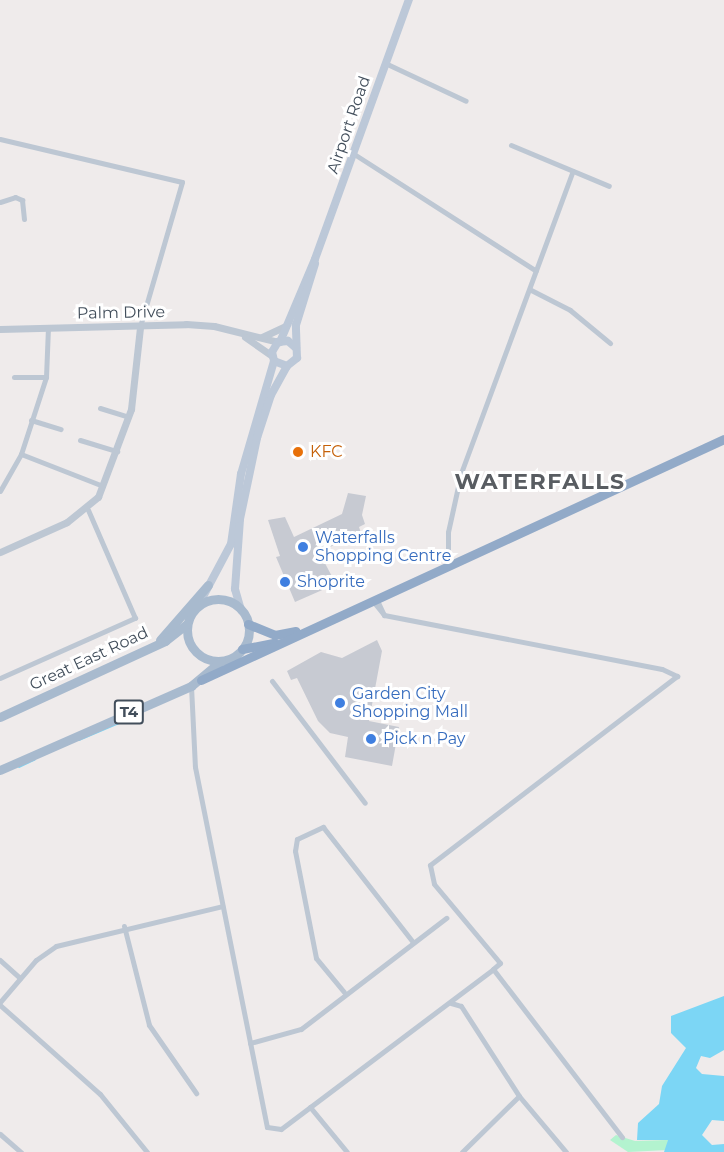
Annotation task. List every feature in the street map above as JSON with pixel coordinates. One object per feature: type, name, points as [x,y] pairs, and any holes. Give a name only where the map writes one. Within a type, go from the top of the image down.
[{"type":"highway","points":[[248,624],[267,634],[283,635],[333,618],[387,594],[448,562],[724,439]]},
{"type":"highway","points":[[201,680],[333,618]]},
{"type":"highway","points":[[242,649],[288,640]]},
{"type":"main road","name":"Airport Road","points":[[279,342],[315,259],[409,0]]},
{"type":"main road","name":"Airport Road","points":[[296,348],[296,325],[315,259]]},
{"type":"main road","points":[[279,342],[291,342],[296,348],[297,358],[287,366],[271,395],[253,454],[237,542],[235,589],[248,624],[242,649],[221,661],[200,655],[192,646],[187,624],[231,544],[241,474],[279,342]]},
{"type":"main road","points":[[273,358],[287,366]]},
{"type":"main road","points":[[154,646],[208,585]]},
{"type":"main road","points":[[198,606],[215,599],[241,610]]},
{"type":"main road","name":"Great East Road","points":[[0,717],[154,646],[187,624]]},
{"type":"main road","name":"T4","points":[[0,770],[191,686],[221,661]]},
{"type":"street","points":[[385,63],[466,101]]},
{"type":"street","points":[[0,139],[182,182],[140,327],[129,417],[104,486],[88,510],[0,552]]},
{"type":"street","points":[[511,145],[609,186]]},
{"type":"street","points":[[354,154],[536,271]]},
{"type":"street","points":[[448,562],[448,532],[461,473],[531,290],[573,171]]},
{"type":"street","points":[[0,202],[15,197],[22,200],[24,219]]},
{"type":"street","points":[[531,290],[570,310],[610,343]]},
{"type":"street","name":"Palm Drive","points":[[0,329],[214,326],[279,342]]},
{"type":"street","name":"Palm Drive","points":[[251,336],[276,334],[286,326]]},
{"type":"street","points":[[0,491],[21,454],[46,377],[48,328]]},
{"type":"street","name":"Palm Drive","points":[[241,334],[273,358]]},
{"type":"street","points":[[14,377],[46,377]]},
{"type":"street","points":[[100,408],[129,417]]},
{"type":"street","points":[[31,420],[61,429]]},
{"type":"street","points":[[80,440],[117,451]]},
{"type":"street","points":[[21,454],[104,486]]},
{"type":"street","points":[[0,678],[129,623],[135,611],[88,510]]},
{"type":"street","points":[[380,613],[387,594]]},
{"type":"street","points":[[374,599],[380,613]]},
{"type":"street","points":[[191,686],[190,736],[222,906],[267,1127],[281,1129],[451,1003],[500,963],[434,884],[430,865],[677,676],[662,669],[355,609]]},
{"type":"street","points":[[272,681],[365,802]]},
{"type":"street","points":[[344,992],[316,958],[295,851],[297,839],[323,827],[413,942]]},
{"type":"street","points":[[147,1152],[100,1094],[0,1003],[20,978],[56,946],[124,926],[222,906]]},
{"type":"street","points":[[250,1043],[301,1029],[344,992],[446,918]]},
{"type":"street","points":[[124,926],[149,1025],[196,1093]]},
{"type":"street","points":[[0,960],[20,978]]},
{"type":"street","points":[[493,969],[622,1137]]},
{"type":"street","points":[[451,1003],[460,1006],[519,1096],[566,1152]]},
{"type":"street","points":[[462,1152],[519,1096]]},
{"type":"street","points":[[310,1107],[347,1152]]},
{"type":"street","points":[[0,1134],[21,1152]]},
{"type":"green space","points":[[616,1135],[635,1141],[668,1140],[667,1150],[628,1152],[610,1140]]},
{"type":"water","points":[[724,996],[724,1050],[710,1058],[701,1056],[696,1068],[702,1074],[724,1076],[724,1121],[712,1120],[702,1135],[712,1145],[724,1144],[724,1152],[664,1152],[668,1140],[637,1140],[638,1123],[659,1104],[662,1086],[686,1048],[671,1033],[671,1016]]},
{"type":"building","name":"Waterfalls Shopping Centre","points":[[348,493],[366,496],[362,515],[365,524],[359,527],[361,533],[319,552],[336,584],[295,602],[276,557],[280,556],[268,520],[285,517],[294,537],[342,514]]},
{"type":"building","name":"Garden City Shopping Mall","points":[[377,640],[382,651],[369,721],[399,727],[392,766],[345,757],[348,737],[330,733],[318,721],[297,678],[291,680],[287,671],[321,652],[342,658]]},
{"type":"waterway","points":[[79,740],[119,723]]},
{"type":"waterway","points":[[19,767],[34,760]]},
{"type":"place","name":"KFC","points":[[298,452]]},
{"type":"place","name":"Waterfalls Shopping Centre","points":[[303,547]]},
{"type":"place","name":"Shoprite","points":[[285,582]]},
{"type":"place","name":"Garden City Shopping Mall","points":[[340,703]]},
{"type":"place","name":"Pick n Pay","points":[[371,739]]},
{"type":"district","name":"WATERFALLS","points":[[540,482]]}]
